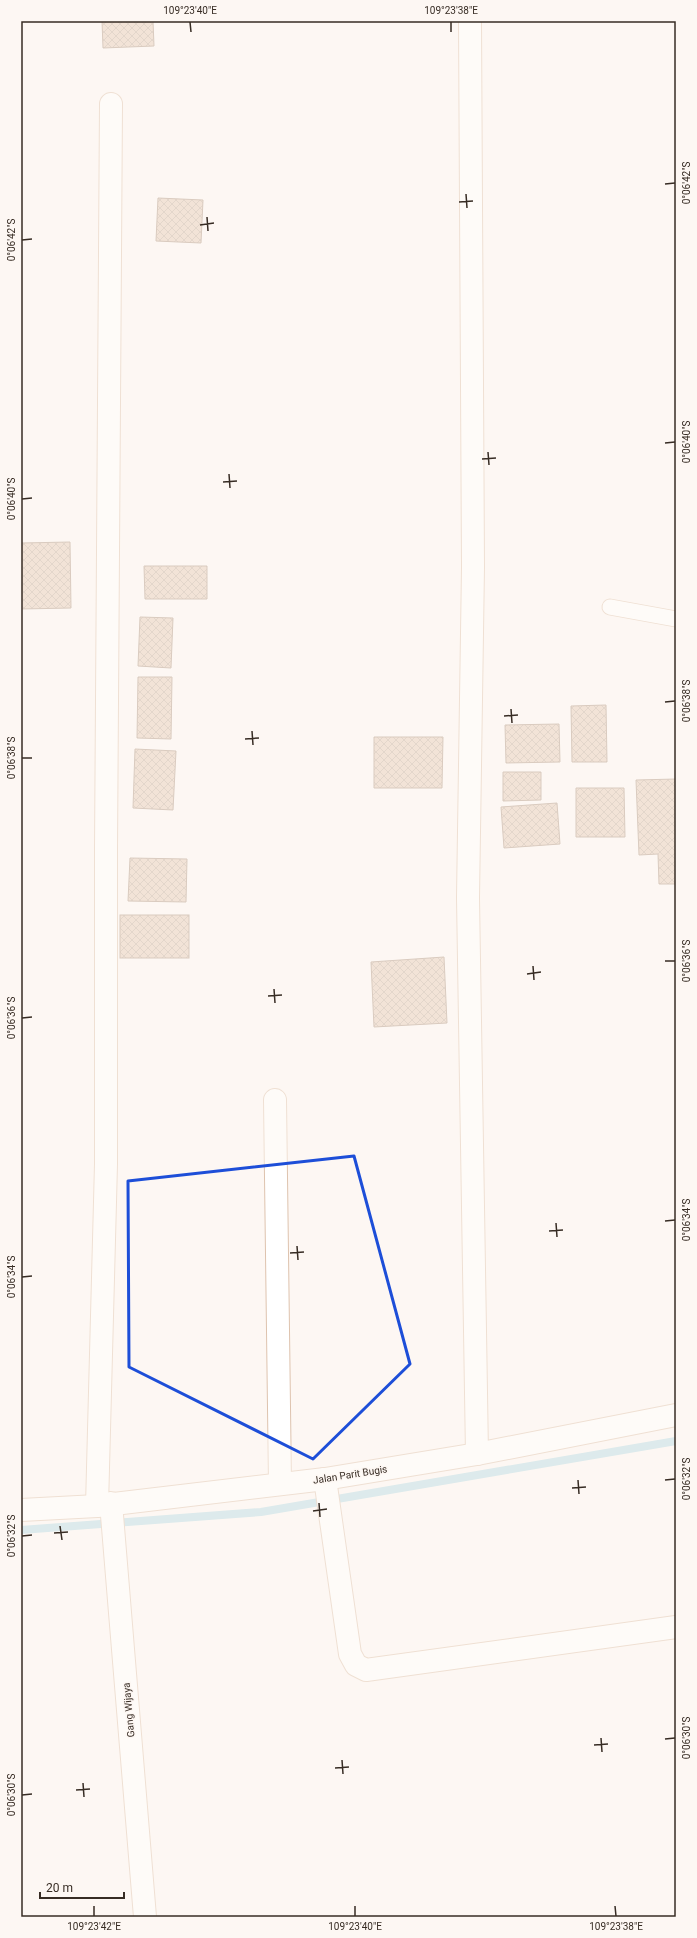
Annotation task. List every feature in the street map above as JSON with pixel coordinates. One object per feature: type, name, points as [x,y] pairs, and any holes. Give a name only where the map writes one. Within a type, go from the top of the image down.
[{"type":"street","points":[[470,21],[473,567],[468,898],[477,1454]]},
{"type":"street","name":"Gang Wijaya","points":[[111,104],[106,850],[104,1505],[145,1917]]},
{"type":"street","points":[[275,1100],[280,1484]]},
{"type":"street","name":"Jalan Parit Bugis","points":[[21,1510],[104,1505],[325,1479],[477,1454],[676,1415]]},
{"type":"street","points":[[325,1479],[350,1654],[356,1665],[366,1670],[676,1627]]},
{"type":"lane","points":[[610,607],[676,619]]},
{"type":"highlighted area","points":[[354,1156],[410,1364],[313,1459],[129,1367],[128,1181]]},
{"type":"building","points":[[102,21],[153,21],[154,46],[103,48]]},
{"type":"building","points":[[158,198],[203,200],[201,243],[156,241]]},
{"type":"building","points":[[70,542],[71,608],[21,609],[21,543]]},
{"type":"building","points":[[144,566],[207,566],[207,599],[145,599]]},
{"type":"building","points":[[140,617],[173,618],[171,668],[138,666]]},
{"type":"building","points":[[138,677],[172,677],[171,739],[137,738]]},
{"type":"building","points":[[606,705],[607,762],[572,762],[571,706]]},
{"type":"building","points":[[559,724],[560,762],[506,763],[505,725]]},
{"type":"building","points":[[374,737],[443,737],[442,788],[374,788]]},
{"type":"building","points":[[135,749],[176,751],[173,810],[133,808]]},
{"type":"building","points":[[503,772],[541,772],[541,800],[503,801]]},
{"type":"building","points":[[676,779],[676,884],[659,884],[658,854],[639,855],[636,780]]},
{"type":"building","points":[[576,788],[624,788],[625,837],[576,837]]},
{"type":"building","points":[[557,803],[560,844],[504,848],[501,807]]},
{"type":"building","points":[[130,858],[187,859],[186,902],[128,901]]},
{"type":"building","points":[[120,915],[189,915],[189,958],[120,958]]},
{"type":"building","points":[[444,957],[447,1023],[374,1027],[371,962]]},
{"type":"waterway","points":[[21,1530],[261,1512],[676,1441]]}]
